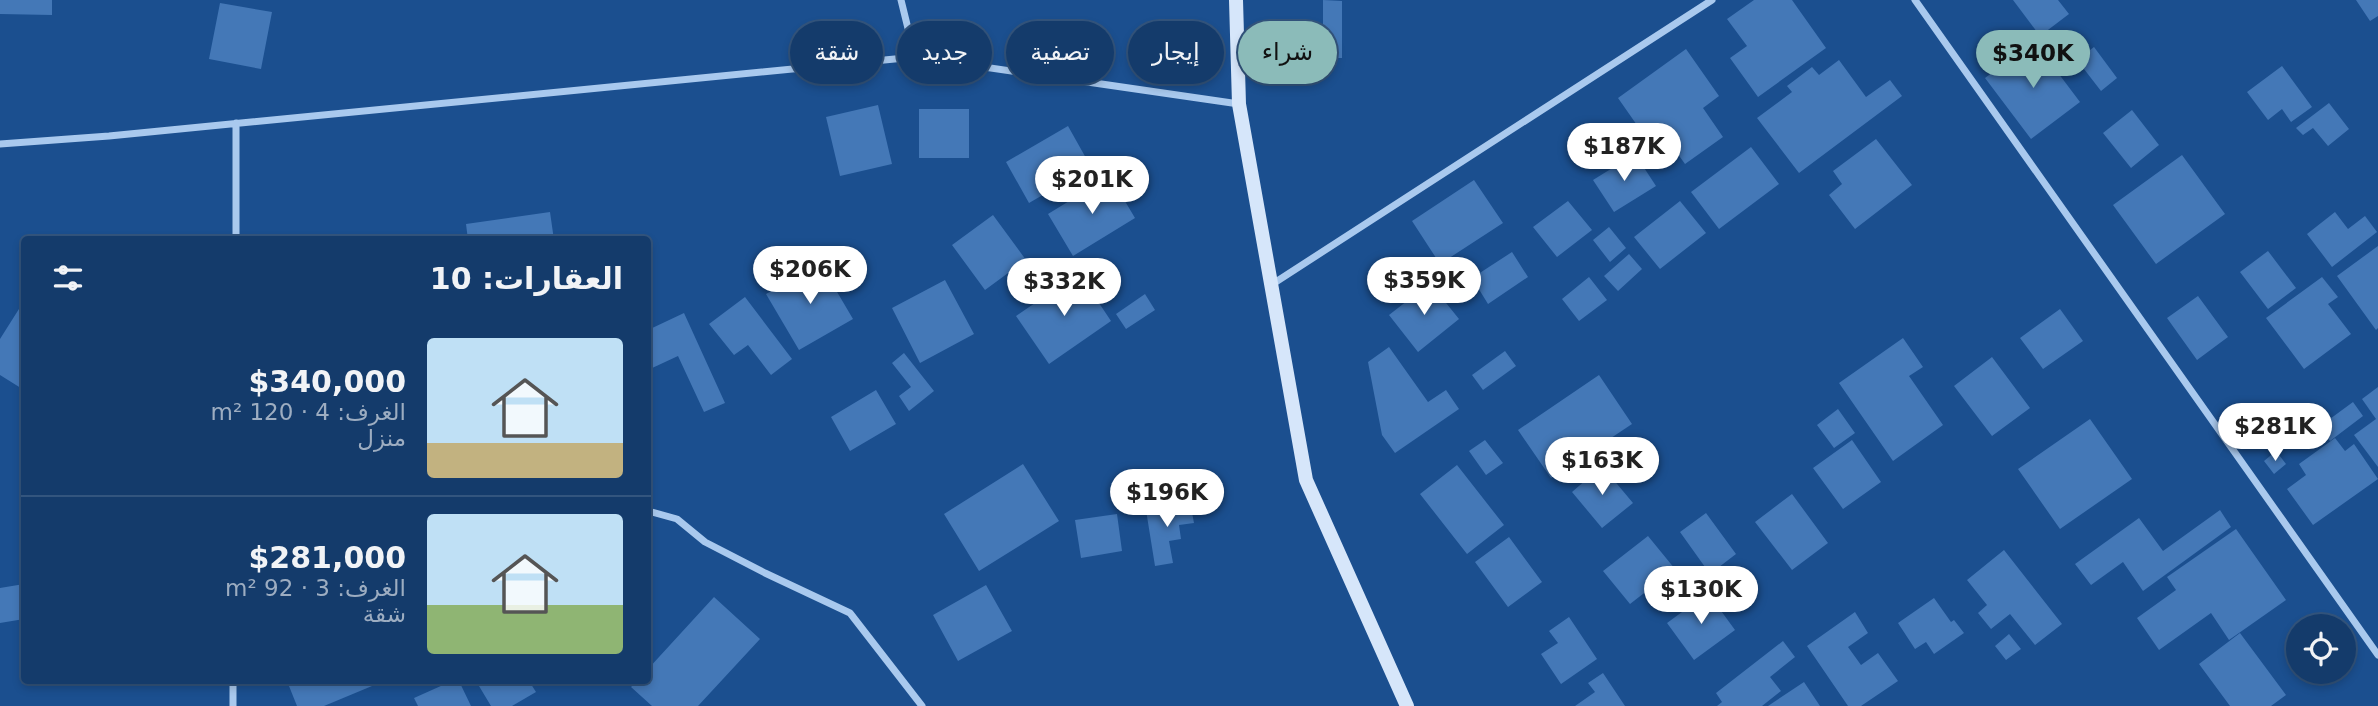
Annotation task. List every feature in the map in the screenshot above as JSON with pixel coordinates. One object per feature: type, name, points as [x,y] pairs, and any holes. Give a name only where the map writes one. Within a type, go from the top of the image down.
[{"type":"street","points":[[901,0],[906,21]]},
{"type":"street","points":[[1236,0],[1239,104],[1306,480],[1408,706]]},
{"type":"street","points":[[1271,285],[1712,0]]},
{"type":"street","points":[[1915,0],[2378,655]]},
{"type":"street","points":[[0,144],[897,59]]},
{"type":"street","points":[[992,68],[1239,104]]},
{"type":"street","points":[[236,123],[236,236]]},
{"type":"street","points":[[651,512],[677,519],[705,541],[850,613],[922,706]]},
{"type":"street","points":[[233,684],[233,706]]},
{"type":"building","points":[[0,0],[52,0],[52,15],[0,14]]},
{"type":"building","points":[[1323,0],[1342,1],[1342,58],[1337,58],[1337,21],[1323,21]]},
{"type":"building","points":[[1754,0],[1792,0],[1826,48],[1758,97],[1730,58],[1747,46],[1727,19]]},
{"type":"building","points":[[2013,0],[2058,0],[2069,14],[2040,36]]},
{"type":"building","points":[[2356,0],[2378,0],[2378,16],[2370,21]]},
{"type":"building","points":[[220,3],[272,12],[261,69],[209,59]]},
{"type":"building","points":[[2034,41],[2080,102],[2031,139],[1985,78]]},
{"type":"building","points":[[2094,47],[2117,78],[2101,91],[2077,60]]},
{"type":"building","points":[[1686,49],[1719,96],[1703,108],[1723,137],[1685,164],[1660,129],[1646,138],[1618,98]]},
{"type":"building","points":[[1839,60],[1866,97],[1890,80],[1902,96],[1799,173],[1757,118],[1792,92],[1787,86],[1812,67],[1819,75]]},
{"type":"building","points":[[2282,66],[2312,107],[2291,122],[2282,109],[2268,120],[2247,92]]},
{"type":"building","points":[[2329,103],[2349,129],[2328,146],[2313,128],[2303,135],[2296,128]]},
{"type":"building","points":[[878,105],[892,164],[840,176],[826,117]]},
{"type":"building","points":[[919,109],[969,109],[969,158],[919,158]]},
{"type":"building","points":[[2132,110],[2159,145],[2131,168],[2103,133]]},
{"type":"building","points":[[1068,126],[1091,167],[1029,203],[1006,162]]},
{"type":"building","points":[[1876,139],[1912,185],[1855,229],[1829,195],[1842,184],[1833,171]]},
{"type":"building","points":[[1751,147],[1779,184],[1719,229],[1691,192]]},
{"type":"building","points":[[1635,154],[1656,186],[1614,212],[1593,180]]},
{"type":"building","points":[[2182,155],[2225,214],[2156,264],[2113,205]]},
{"type":"building","points":[[1110,176],[1135,218],[1073,256],[1048,214]]},
{"type":"building","points":[[1474,180],[1503,223],[1440,264],[1412,221]]},
{"type":"building","points":[[1568,201],[1592,230],[1557,257],[1533,227]]},
{"type":"building","points":[[1680,201],[1706,233],[1660,269],[1634,237]]},
{"type":"building","points":[[550,212],[553,236],[468,236],[466,224]]},
{"type":"building","points":[[2335,212],[2348,229],[2365,216],[2377,232],[2332,267],[2307,234]]},
{"type":"building","points":[[993,215],[1026,260],[985,290],[952,245]]},
{"type":"building","points":[[1609,227],[1626,248],[1610,262],[1593,240]]},
{"type":"building","points":[[2378,246],[2378,328],[2376,330],[2337,276]]},
{"type":"building","points":[[2268,251],[2296,288],[2268,309],[2240,272]]},
{"type":"building","points":[[1512,252],[1528,277],[1488,304],[1472,278]]},
{"type":"building","points":[[1629,254],[1642,269],[1618,291],[1604,276]]},
{"type":"building","points":[[820,263],[853,319],[799,350],[766,294]]},
{"type":"building","points":[[1079,273],[1111,321],[1049,364],[1016,316]]},
{"type":"building","points":[[1589,277],[1607,300],[1579,321],[1562,299]]},
{"type":"building","points":[[2322,277],[2338,297],[2328,304],[2351,334],[2304,369],[2266,318]]},
{"type":"building","points":[[945,280],[974,334],[920,363],[892,308]]},
{"type":"building","points":[[1430,283],[1459,319],[1418,352],[1389,315]]},
{"type":"building","points":[[1145,294],[1155,310],[1126,329],[1116,314]]},
{"type":"building","points":[[2198,296],[2228,337],[2197,360],[2167,318]]},
{"type":"building","points":[[745,297],[792,359],[771,375],[748,345],[734,355],[709,324]]},
{"type":"building","points":[[21,306],[21,388],[0,375],[0,339]]},
{"type":"building","points":[[2060,309],[2083,341],[2043,369],[2020,338]]},
{"type":"building","points":[[684,313],[725,403],[704,412],[678,356],[651,369],[651,329]]},
{"type":"building","points":[[1903,338],[1923,367],[1909,376],[1943,425],[1893,461],[1839,383]]},
{"type":"building","points":[[1389,347],[1428,402],[1446,390],[1459,409],[1395,453],[1382,435],[1368,362]]},
{"type":"building","points":[[1505,351],[1516,366],[1483,390],[1472,375]]},
{"type":"building","points":[[904,353],[934,391],[909,411],[899,396],[911,387],[892,363]]},
{"type":"building","points":[[1992,357],[2030,408],[1992,436],[1954,386]]},
{"type":"building","points":[[1599,375],[1632,424],[1551,478],[1518,430]]},
{"type":"building","points":[[2378,387],[2378,467],[2354,435],[2376,419],[2362,399]]},
{"type":"building","points":[[876,390],[896,424],[850,451],[831,417]]},
{"type":"building","points":[[2353,402],[2363,416],[2330,441],[2319,427]]},
{"type":"building","points":[[1838,409],[1855,433],[1834,448],[1817,425]]},
{"type":"building","points":[[2090,419],[2132,479],[2060,529],[2018,469]]},
{"type":"building","points":[[2335,438],[2345,451],[2354,444],[2378,479],[2313,525],[2287,489],[2306,475],[2299,464]]},
{"type":"building","points":[[1485,440],[1503,463],[1486,475],[1469,451]]},
{"type":"building","points":[[1852,440],[1881,482],[1843,509],[1813,468]]},
{"type":"building","points":[[2276,451],[2286,464],[2274,474],[2264,461]]},
{"type":"building","points":[[1023,464],[1059,521],[979,571],[944,514]]},
{"type":"building","points":[[1457,465],[1504,525],[1467,554],[1420,494]]},
{"type":"building","points":[[1602,466],[1633,503],[1602,528],[1572,492]]},
{"type":"building","points":[[1792,494],[1828,543],[1792,570],[1755,522]]},
{"type":"building","points":[[1190,502],[1194,523],[1179,525],[1181,539],[1169,541],[1173,563],[1155,566],[1146,510]]},
{"type":"building","points":[[2220,510],[2231,527],[2143,591],[2123,562],[2091,585],[2075,564],[2139,518],[2163,551]]},
{"type":"building","points":[[1706,513],[1736,554],[1710,574],[1680,532]]},
{"type":"building","points":[[1117,514],[1122,551],[1081,558],[1075,520]]},
{"type":"building","points":[[2236,529],[2286,600],[2229,640],[2211,613],[2159,650],[2137,618],[2176,590],[2167,577]]},
{"type":"building","points":[[1648,536],[1675,569],[1630,604],[1603,571]]},
{"type":"building","points":[[1509,537],[1542,582],[1508,607],[1475,562]]},
{"type":"building","points":[[2004,550],[2062,624],[2035,645],[2010,614],[1991,629],[1978,613],[1987,605],[1967,580]]},
{"type":"building","points":[[21,584],[21,620],[0,623],[0,588]]},
{"type":"building","points":[[986,585],[1012,631],[958,661],[933,615]]},
{"type":"building","points":[[1708,593],[1735,630],[1694,660],[1667,623]]},
{"type":"building","points":[[714,597],[760,639],[698,706],[652,706],[631,687],[634,684],[651,684],[651,666]]},
{"type":"building","points":[[1934,598],[1951,622],[1954,620],[1964,633],[1934,654],[1926,642],[1915,649],[1898,623]]},
{"type":"building","points":[[1855,612],[1868,633],[1848,647],[1861,665],[1878,653],[1898,681],[1861,706],[1848,706],[1807,646]]},
{"type":"building","points":[[1569,617],[1597,659],[1561,684],[1541,654],[1558,643],[1549,631]]},
{"type":"building","points":[[2240,633],[2286,695],[2271,706],[2230,706],[2199,664]]},
{"type":"building","points":[[2009,634],[2021,649],[2006,660],[1995,646]]},
{"type":"building","points":[[1783,641],[1795,657],[1770,677],[1781,691],[1762,706],[1717,706],[1722,702],[1716,693]]},
{"type":"building","points":[[1603,673],[1625,706],[1575,706],[1595,692],[1588,683]]},
{"type":"building","points":[[1804,682],[1820,706],[1768,706]]},
{"type":"building","points":[[288,684],[377,684],[324,706],[297,706]]},
{"type":"building","points":[[445,684],[460,684],[471,706],[418,706],[414,698]]},
{"type":"building","points":[[478,684],[531,684],[536,692],[512,706],[491,706]]}]
